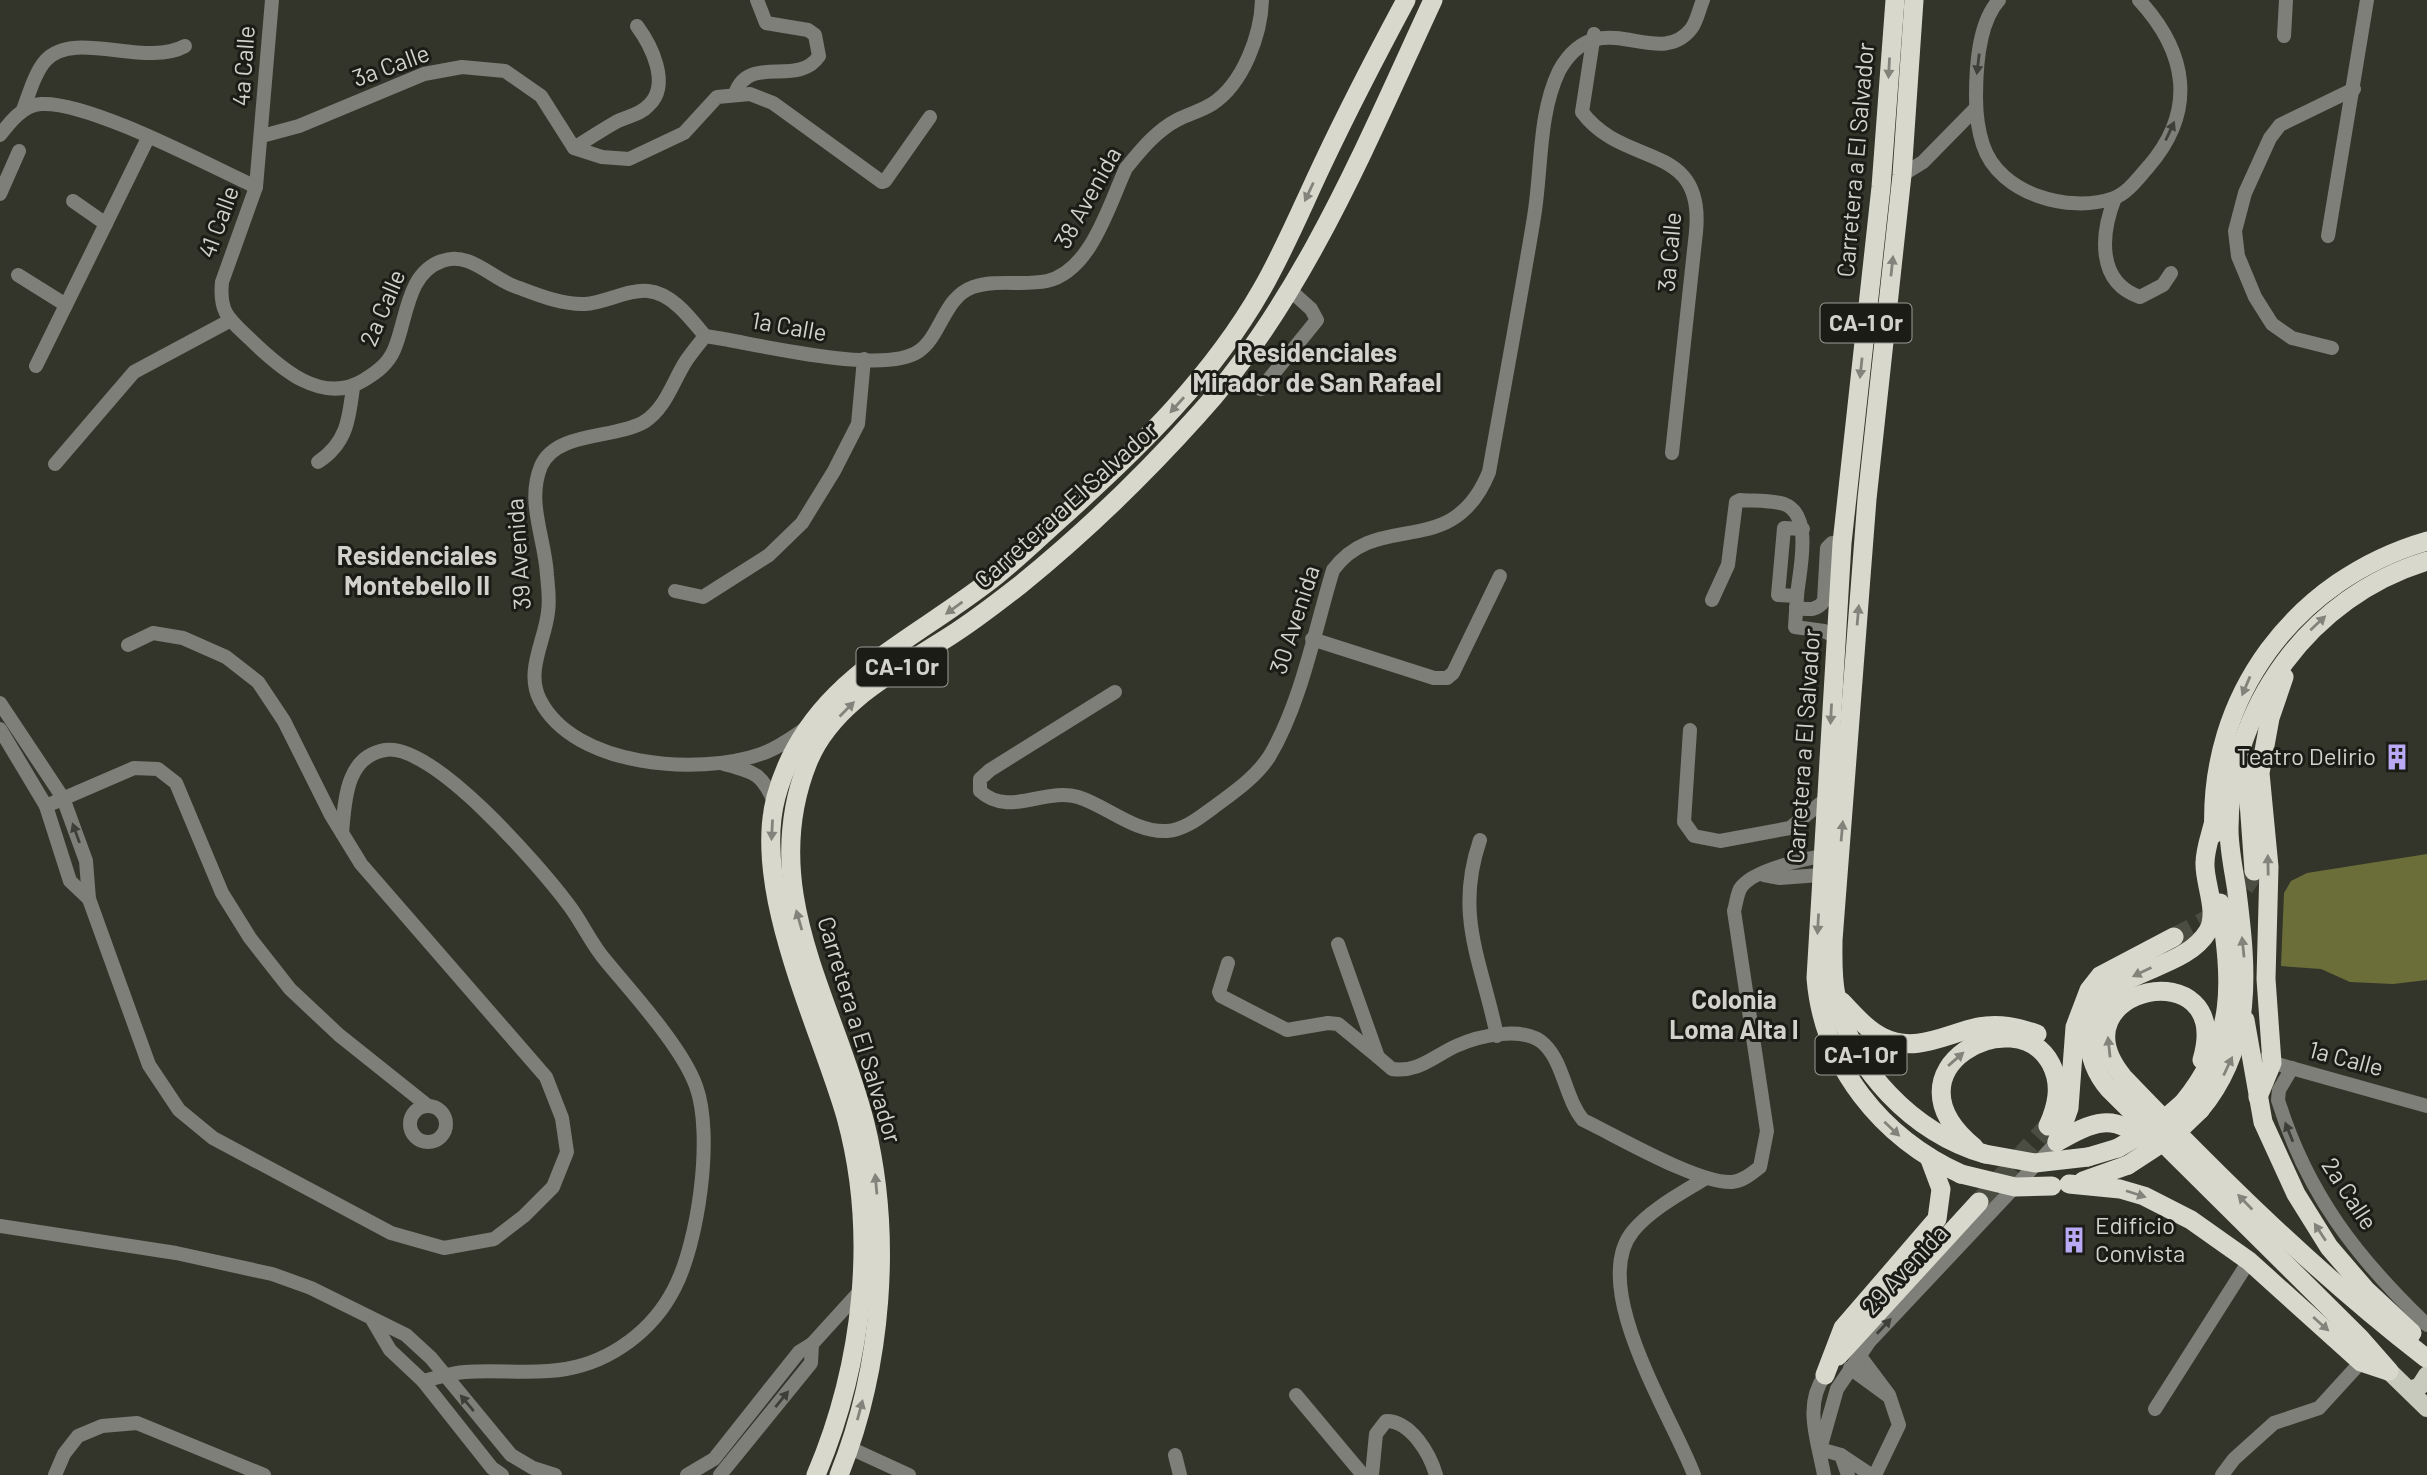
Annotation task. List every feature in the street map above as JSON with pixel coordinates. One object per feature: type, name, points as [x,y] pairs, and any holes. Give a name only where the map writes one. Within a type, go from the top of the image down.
[{"type":"highway","name":"Carretera a El Salvador","points":[[816,1475],[849,1371],[863,1289],[862,1207],[846,1119],[780,912],[772,871],[774,802],[803,730],[839,691],[886,653],[949,612],[1002,572],[1158,426],[1227,343],[1263,288],[1406,0]]},
{"type":"highway","name":"Carretera a El Salvador","points":[[839,1475],[850,1448],[873,1344],[878,1294],[878,1205],[874,1166],[864,1118],[809,958],[793,900],[789,861],[791,819],[797,791],[810,755],[825,732],[870,688],[955,633],[1018,586],[1146,468],[1226,383],[1291,291],[1310,256],[1433,0]]},
{"type":"highway","name":"Carretera a El Salvador","points":[[1895,0],[1881,187],[1842,543],[1829,606],[1836,637],[1816,978],[1833,1048],[1858,1093],[1894,1133],[1929,1157],[1961,1174],[2015,1187],[2065,1185],[2087,1181],[2123,1156],[2174,1135],[2193,1100]]},
{"type":"highway","name":"Carretera a El Salvador","points":[[1914,0],[1902,174],[1866,512],[1833,940],[1836,997],[1854,1044],[1893,1097],[1942,1139],[1984,1154],[2035,1163],[2123,1156]]},
{"type":"highway","points":[[1367,139],[1356,141],[1350,131],[1375,80],[1373,62]]},
{"type":"highway","points":[[1310,256],[1314,232],[1340,173],[1335,163],[1323,163]]},
{"type":"highway","name":"CA-1 Or","points":[[2193,1100],[2214,1057],[2229,1000],[2214,821],[2217,778],[2229,730],[2252,672],[2309,604],[2344,577],[2386,555],[2427,541]]},
{"type":"highway","name":"CA-1 Or","points":[[2193,1100],[2228,1068],[2244,1015],[2246,978],[2228,831],[2233,789],[2245,735],[2269,685],[2296,646],[2327,615],[2366,587],[2427,561]]},
{"type":"highway","points":[[2258,1097],[2272,1063],[2266,979],[2269,867],[2260,773],[2270,718],[2296,646]]},
{"type":"highway","points":[[2245,735],[2254,871]]},
{"type":"highway","points":[[2214,821],[2204,862],[2211,919],[2207,932],[2182,954],[2127,980],[2105,997],[2091,1025],[2089,1045],[2099,1078],[2389,1371]]},
{"type":"highway","points":[[2053,1134],[2067,1120],[2075,1027],[2089,990],[2100,976],[2174,937]]},
{"type":"highway","points":[[2193,1100],[2207,1036],[2196,1007],[2174,991],[2147,991],[2128,998],[2113,1015],[2106,1041],[2113,1065],[2265,1222],[2351,1300],[2427,1358]]},
{"type":"highway","points":[[1836,997],[1869,1029],[1896,1042],[1924,1043],[1978,1027],[1997,1025],[2011,1025],[2038,1034],[2059,1055],[2070,1086]]},
{"type":"highway","points":[[2244,1015],[2263,1122],[2296,1194],[2322,1236],[2366,1290],[2410,1330],[2427,1358]]},
{"type":"highway","points":[[1984,1154],[1951,1125],[1940,1097],[1947,1067],[1976,1044],[2004,1038],[2019,1040],[2042,1052],[2054,1071],[2058,1091],[2053,1134]]},
{"type":"highway","points":[[2053,1134],[2093,1125],[2122,1124],[2134,1131],[2178,1175],[2226,1205]]},
{"type":"highway","points":[[1825,1375],[1843,1328],[1937,1219],[1941,1189],[1929,1157]]},
{"type":"highway","points":[[2065,1185],[2120,1189],[2144,1196],[2191,1220],[2249,1261],[2361,1363],[2389,1371]]},
{"type":"highway","points":[[1825,1375],[1860,1329],[1979,1202]]},
{"type":"highway","points":[[849,1371],[848,1396],[838,1433],[842,1443],[850,1448]]},
{"type":"main road","points":[[2389,1371],[2427,1408]]},
{"type":"main road","points":[[2410,1391],[2420,1386],[2427,1375]]},
{"type":"street","name":"4a Calle","points":[[262,136],[272,0]]},
{"type":"street","points":[[734,94],[738,82],[746,75],[804,68],[814,64],[819,56],[815,35],[808,30],[766,23],[757,0]]},
{"type":"street","name":"38 Avenida","points":[[864,359],[901,360],[921,350],[954,302],[973,287],[1047,281],[1072,271],[1085,256],[1126,168],[1151,139],[1225,93],[1256,44],[1262,0]]},
{"type":"street","points":[[1594,34],[1674,41],[1693,26],[1703,0]]},
{"type":"street","points":[[1999,0],[1981,44],[1976,108],[1983,145],[1992,162],[2031,192],[2055,202],[2080,204],[2115,198],[2132,186],[2158,155],[2174,125],[2183,82],[2167,37],[2157,20],[2139,0]]},
{"type":"street","points":[[2284,36],[2286,0]]},
{"type":"street","points":[[2328,236],[2367,0]]},
{"type":"street","points":[[574,148],[620,120],[639,114],[652,103],[657,89],[657,72],[651,45],[636,26]]},
{"type":"street","name":"3a Calle","points":[[1594,34],[1582,112],[1594,129],[1684,174],[1696,198],[1696,232],[1672,453]]},
{"type":"street","name":"30 Avenida","points":[[1115,692],[990,770],[980,779],[980,792],[988,799],[1000,803],[1074,796],[1145,828],[1167,831],[1188,825],[1246,784],[1268,758],[1286,723],[1333,570],[1344,554],[1369,540],[1435,529],[1465,510],[1480,494],[1489,472],[1534,218],[1543,127],[1559,71],[1581,42],[1594,34]]},
{"type":"street","points":[[0,135],[23,110],[44,62],[55,53],[88,48],[151,55],[172,53],[185,47]]},
{"type":"street","name":"3a Calle","points":[[262,136],[299,126],[424,74],[462,67],[505,71],[541,96],[574,148]]},
{"type":"street","points":[[2332,348],[2292,338],[2272,324],[2255,297],[2238,256],[2235,231],[2245,193],[2270,138],[2280,125],[2354,89]]},
{"type":"street","points":[[574,148],[602,157],[629,159],[684,133],[717,97],[750,94],[773,103],[881,182],[885,181],[930,117]]},
{"type":"street","points":[[23,110],[40,103],[73,107],[257,187]]},
{"type":"street","points":[[1902,174],[1923,162],[1976,108]]},
{"type":"street","name":"41 Calle","points":[[231,320],[222,310],[222,282],[257,187],[262,136]]},
{"type":"street","points":[[36,366],[148,138]]},
{"type":"street","points":[[0,194],[19,151]]},
{"type":"street","points":[[2115,198],[2105,222],[2104,239],[2112,276],[2123,291],[2140,297],[2163,285],[2171,273]]},
{"type":"street","points":[[73,201],[106,224]]},
{"type":"street","name":"2a Calle","points":[[353,387],[381,369],[394,352],[413,290],[424,270],[443,260],[470,261],[498,280],[563,301],[585,304],[648,291],[667,299],[686,313],[705,336]]},
{"type":"street","points":[[18,275],[66,305]]},
{"type":"street","points":[[1261,389],[1316,324],[1317,320],[1311,309],[1291,291]]},
{"type":"street","points":[[55,464],[134,372],[231,320],[266,355],[302,380],[325,389],[353,387],[343,439],[331,454],[318,462]]},
{"type":"street","name":"1a Calle","points":[[705,336],[842,359],[864,359]]},
{"type":"street","name":"39 Avenida","points":[[705,336],[685,363],[657,412],[626,430],[561,444],[547,455],[533,497],[547,572],[548,612],[533,676],[540,700],[564,729],[616,756],[655,764],[720,763],[761,754],[803,730]]},
{"type":"street","points":[[675,591],[704,597],[769,555],[802,523],[834,471],[858,424],[864,359]]},
{"type":"street","points":[[1712,600],[1728,565],[1736,502],[1785,505],[1796,513],[1803,529],[1795,628],[1824,631],[1836,637]]},
{"type":"street","points":[[1312,639],[1434,678],[1447,678],[1453,673],[1500,576]]},
{"type":"street","points":[[1797,602],[1813,610],[1829,606]]},
{"type":"street","points":[[0,704],[64,799],[86,861],[89,899],[149,1065],[179,1110],[213,1138],[391,1233],[444,1248],[494,1239],[524,1216],[553,1187],[567,1152],[562,1118],[545,1077],[409,923],[361,864],[342,834],[273,701],[243,668],[204,645],[163,633],[147,634],[128,645]]},
{"type":"street","points":[[0,729],[46,806],[70,881],[89,899]]},
{"type":"street","points":[[1690,730],[1684,822],[1694,836],[1720,841],[1790,828],[1826,799]]},
{"type":"street","points":[[342,834],[349,779],[370,756],[386,750],[403,752],[421,759],[457,785],[518,842],[569,905],[599,952],[676,1049],[689,1069],[702,1106],[704,1162],[686,1257],[674,1289],[646,1328],[610,1354],[565,1370],[464,1372],[423,1381]]},
{"type":"street","name":"39 Avenida","points":[[720,763],[751,771],[765,780],[774,802]]},
{"type":"street","points":[[46,806],[134,768],[158,769],[176,783],[222,893],[250,938],[290,989],[339,1035],[428,1106]]},
{"type":"street","points":[[1480,840],[1469,877],[1467,910],[1497,1036]]},
{"type":"street","points":[[1228,962],[1219,992],[1221,996],[1287,1030],[1328,1023],[1338,1024],[1392,1069],[1418,1068],[1467,1042],[1497,1036],[1521,1034],[1544,1044],[1554,1059],[1573,1108],[1583,1119],[1706,1178],[1732,1182],[1747,1177],[1760,1167],[1767,1131],[1734,911],[1740,888],[1751,878],[1764,875],[1778,865],[1821,865]]},
{"type":"street","points":[[1338,944],[1378,1057]]},
{"type":"street","name":"1a Calle","points":[[2252,1057],[2427,1106]]},
{"type":"street","name":"2a Calle","points":[[2292,1068],[2279,1090],[2278,1100],[2307,1178],[2344,1234],[2427,1325]]},
{"type":"street","name":"29 Avenida","points":[[1820,1449],[1830,1407],[1859,1355],[2053,1134]]},
{"type":"street","points":[[1693,1475],[1646,1377],[1623,1300],[1619,1273],[1623,1248],[1634,1230],[1706,1178]]},
{"type":"street","points":[[0,1226],[176,1253],[272,1274],[311,1287],[373,1321],[406,1335],[431,1358],[511,1455],[533,1468],[555,1475]]},
{"type":"street","points":[[2155,1409],[2249,1261]]},
{"type":"street","points":[[720,1475],[735,1446],[799,1352],[812,1344],[863,1289]]},
{"type":"street","points":[[373,1321],[390,1350],[423,1381],[502,1475]]},
{"type":"street","points":[[1820,1449],[1841,1455],[1873,1475],[1899,1425],[1889,1395],[1859,1355]]},
{"type":"street","points":[[2222,1475],[2234,1459],[2274,1423],[2319,1408],[2361,1363]]},
{"type":"street","points":[[1850,1368],[1889,1395]]},
{"type":"street","name":"29 Avenida","points":[[1824,1475],[1813,1406],[1815,1394],[1825,1375]]},
{"type":"street","points":[[1296,1395],[1363,1475]]},
{"type":"street","points":[[1372,1475],[1376,1434],[1386,1421],[1396,1421],[1407,1428],[1432,1460],[1436,1475]]},
{"type":"street","points":[[55,1475],[64,1454],[78,1436],[102,1426],[137,1423],[264,1475]]},
{"type":"street","points":[[475,1446],[491,1432]]},
{"type":"street","points":[[696,1474],[735,1446]]},
{"type":"street","points":[[850,1448],[909,1475]]},
{"type":"street","points":[[1175,1455],[1180,1475]]},
{"type":"street","points":[[1841,1455],[1848,1475]]},
{"type":"green space","points":[[2427,854],[2427,980],[2393,984],[2350,982],[2321,969],[2281,966],[2284,893],[2291,881],[2307,873]]},
{"type":"tunnel","points":[[2174,937],[2231,903],[2248,883],[2254,871]]},
{"type":"tunnel","points":[[1979,1202],[2048,1126]]},
{"type":"place","name":"Teatro Delirio","points":[[2397,757]]},
{"type":"place","name":"Edificio Convista","points":[[2074,1240]]},
{"type":"district","name":"Residenciales Mirador de San Rafael","points":[[1317,368]]},
{"type":"district","name":"Residenciales Montebello II","points":[[417,571]]},
{"type":"district","name":"Colonia Loma Alta I","points":[[1734,1015]]}]
